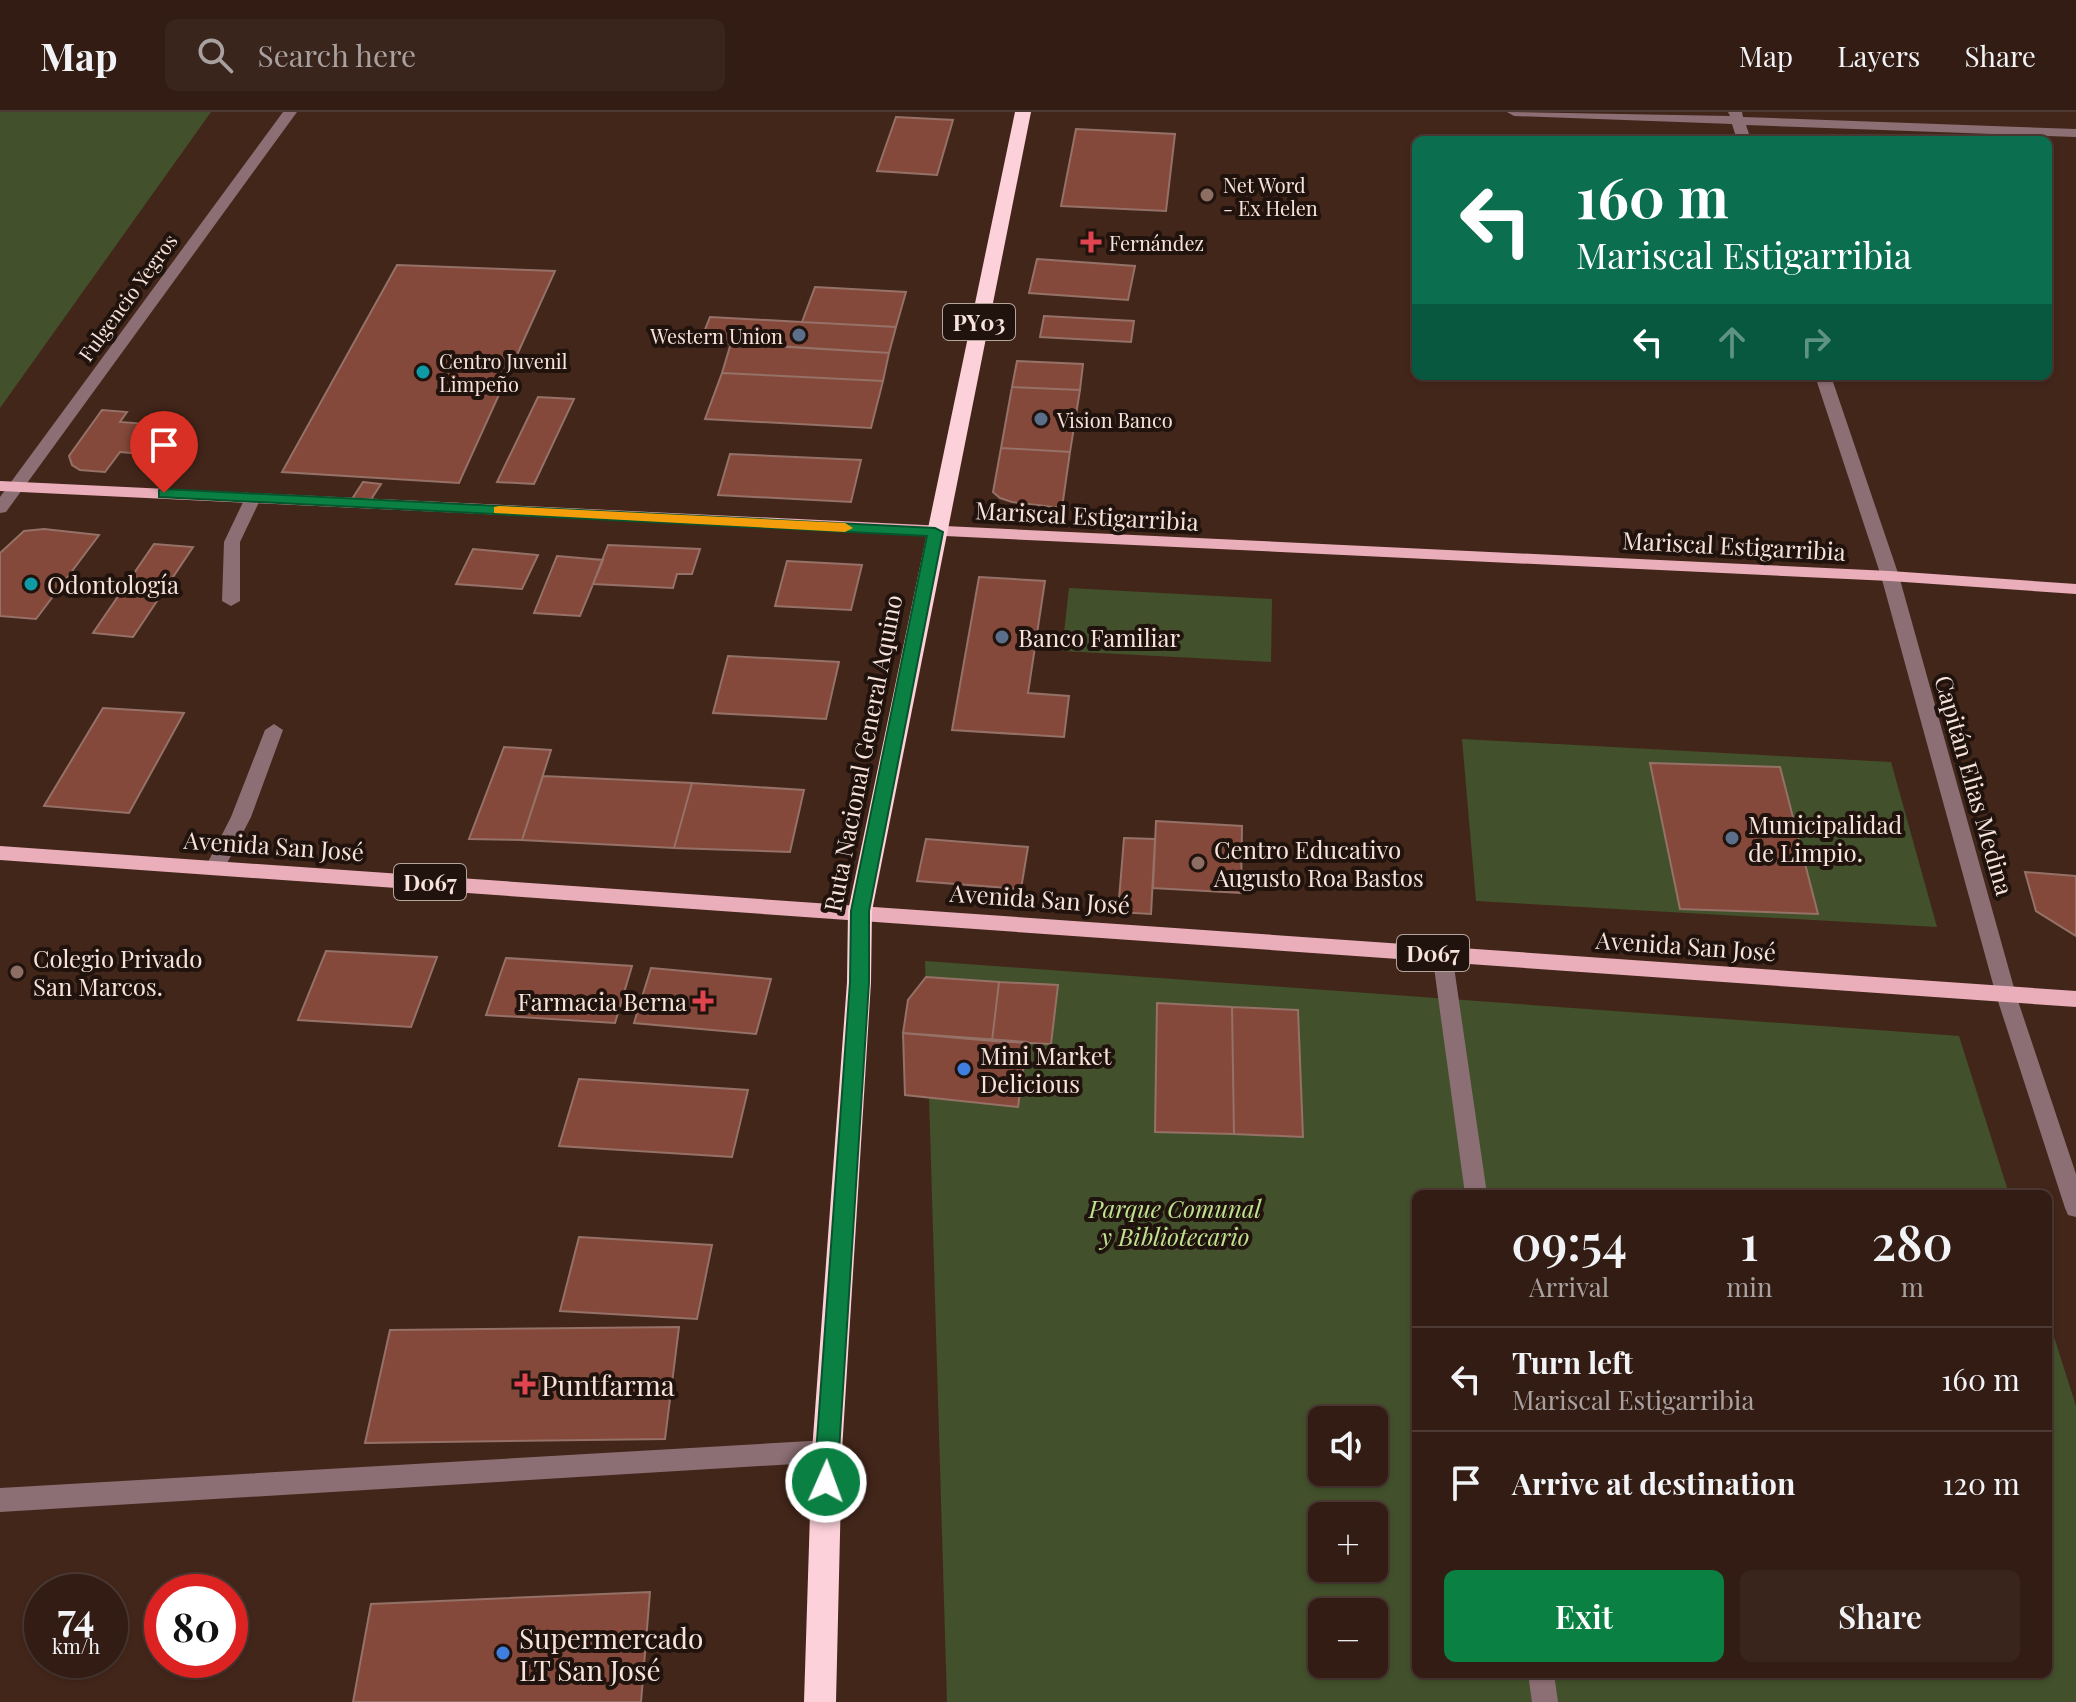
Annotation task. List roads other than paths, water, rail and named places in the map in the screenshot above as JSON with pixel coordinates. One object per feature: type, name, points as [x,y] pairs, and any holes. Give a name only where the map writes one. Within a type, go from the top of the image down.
[{"type":"highway","name":"Ruta Nacional General Aquino","points":[[820,1702],[827,1451],[859,982],[860,911],[1023,112]]},
{"type":"main road","name":"Mariscal Estigarribia","points":[[8,486],[1890,576],[2076,589]]},
{"type":"main road","name":"Avenida San José","points":[[0,853],[860,911],[2076,999]]},
{"type":"street","name":"Fulgencio Yegros","points":[[0,508],[8,486],[290,112]]},
{"type":"street","points":[[1514,112],[1736,116],[2076,133]]},
{"type":"street","points":[[1736,116],[1743,136]]},
{"type":"street","name":"Capitán Elias Medina","points":[[1824,380],[1890,576],[2006,995],[2076,1208]]},
{"type":"street","points":[[231,601],[232,542],[253,498]]},
{"type":"street","points":[[215,868],[241,817],[274,730]]},
{"type":"street","points":[[1442,953],[1475,1190]]},
{"type":"street","points":[[0,1500],[827,1451]]},
{"type":"street","points":[[1542,1678],[1545,1702]]},
{"type":"place","name":"Net Word - Ex Helen","points":[[1207,195]]},
{"type":"place","name":"Fernández","points":[[1091,242]]},
{"type":"place","name":"Western Union","points":[[799,335]]},
{"type":"place","name":"Centro Juvenil Limpeño","points":[[423,372]]},
{"type":"place","name":"Vision Banco","points":[[1041,419]]},
{"type":"place","name":"Odontología","points":[[31,584]]},
{"type":"place","name":"Banco Familiar","points":[[1002,637]]},
{"type":"place","name":"Municipalidad de Limpio.","points":[[1732,838]]},
{"type":"place","name":"Centro Educativo Augusto Roa Bastos","points":[[1198,863]]},
{"type":"place","name":"Colegio Privado San Marcos.","points":[[17,972]]},
{"type":"place","name":"Farmacia Berna","points":[[703,1001]]},
{"type":"place","name":"Mini Market Delicious","points":[[964,1069]]},
{"type":"place","name":"Puntfarma","points":[[525,1384]]},
{"type":"place","name":"Supermercado LT San José","points":[[503,1653]]},
{"type":"park label","name":"Parque Comunal y Bibliotecario","points":[[1175,1222]]}]
